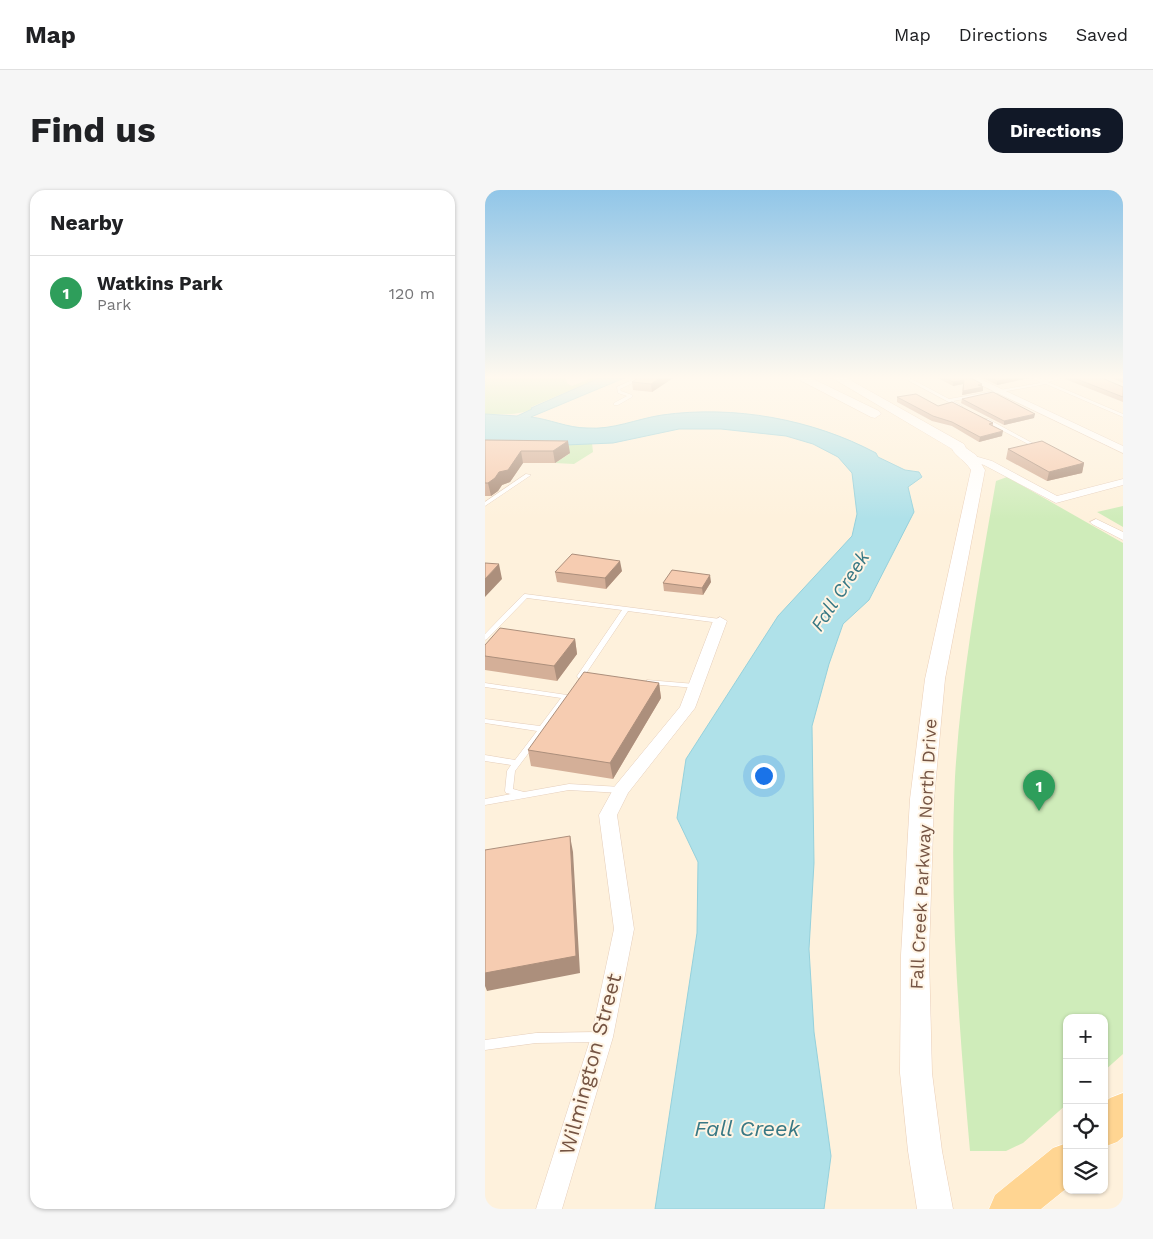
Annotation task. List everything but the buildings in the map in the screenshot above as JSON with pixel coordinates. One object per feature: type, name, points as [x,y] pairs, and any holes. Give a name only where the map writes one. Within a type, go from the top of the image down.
[{"type":"main road","points":[[1108,1124],[1123,1111]]},
{"type":"main road","points":[[1009,1209],[1063,1165]]},
{"type":"street","points":[[896,424],[951,450],[988,463],[1056,500],[1123,482]]},
{"type":"street","points":[[918,424],[959,447],[965,454]]},
{"type":"street","points":[[1066,424],[1123,450]]},
{"type":"street","name":"Fall Creek Parkway North Drive","points":[[935,1209],[924,1143],[916,1073],[915,955],[922,799],[935,679],[978,470],[965,454]]},
{"type":"street","points":[[1096,522],[1123,537]]},
{"type":"street","name":"Wilmington Street","points":[[549,1209],[602,1037],[624,929],[608,815],[621,790],[687,708],[720,621]]},
{"type":"lane","points":[[993,424],[1035,445]]},
{"type":"lane","points":[[485,504],[528,475]]},
{"type":"lane","points":[[485,638],[525,596],[720,621]]},
{"type":"lane","points":[[509,791],[511,771],[574,686],[626,609]]},
{"type":"lane","points":[[485,685],[574,686],[591,677]]},
{"type":"lane","points":[[638,681],[695,686]]},
{"type":"lane","points":[[485,721],[542,729]]},
{"type":"lane","points":[[485,758],[518,763]]},
{"type":"lane","points":[[488,802],[569,787],[621,790]]},
{"type":"lane","points":[[488,802],[509,791],[524,795]]},
{"type":"lane","points":[[485,1045],[536,1038],[602,1037]]},
{"type":"green space","points":[[485,441],[592,443],[593,452],[574,464],[555,463],[569,454]]},
{"type":"green space","points":[[1007,477],[1123,543],[1123,1054],[1108,1067],[1108,1014],[1063,1014],[1063,1108],[1023,1143],[1006,1151],[970,1151],[956,964],[953,824],[958,740],[966,665],[996,481]]},
{"type":"green space","points":[[1123,506],[1123,527],[1097,512]]},
{"type":"water","name":"Fall Creek","points":[[485,424],[559,424],[580,428],[597,428],[625,424],[801,424],[851,441],[905,470],[919,472],[922,477],[908,487],[914,512],[869,600],[843,624],[829,664],[812,726],[814,863],[809,949],[814,1032],[831,1156],[824,1209],[655,1209],[697,933],[698,862],[677,818],[686,759],[778,616],[852,536],[857,514],[852,473],[838,457],[813,444],[786,436],[721,429],[679,429],[613,443],[541,446],[485,441]]},
{"type":"place","name":"Watkins Park","points":[[1039,811]]}]
